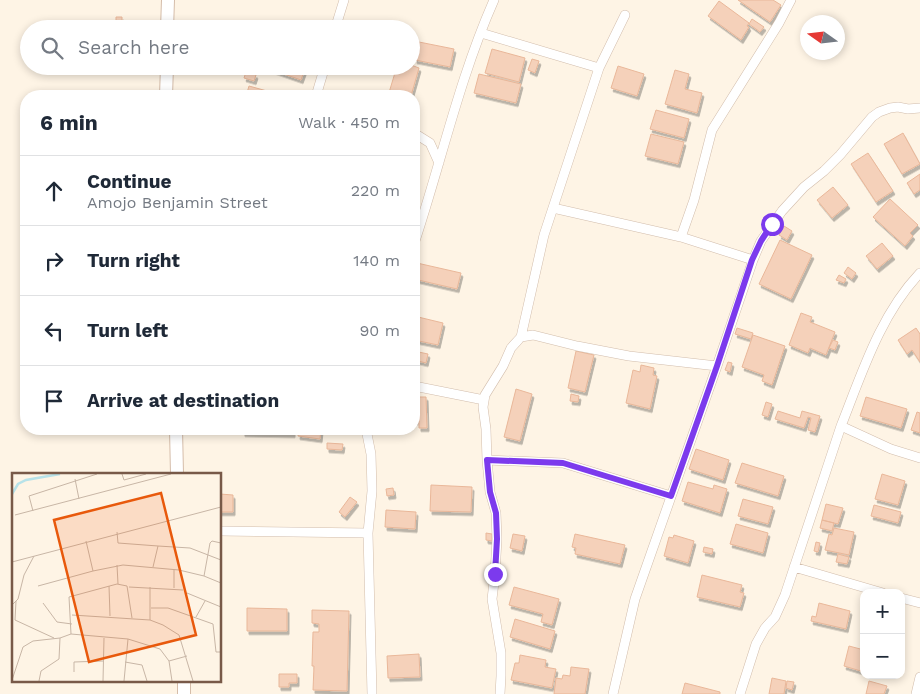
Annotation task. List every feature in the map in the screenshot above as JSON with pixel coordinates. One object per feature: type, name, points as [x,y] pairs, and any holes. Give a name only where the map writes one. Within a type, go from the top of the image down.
[{"type":"street","points":[[168,0],[168,20]]},
{"type":"street","points":[[338,20],[344,0]]},
{"type":"street","points":[[420,226],[465,75],[494,0]]},
{"type":"street","points":[[681,237],[694,200],[712,130],[779,23],[791,0]]},
{"type":"street","points":[[500,694],[501,653],[492,599],[497,539],[496,513],[490,492],[484,400],[511,348],[521,337],[552,208],[599,68],[625,15]]},
{"type":"street","points":[[481,33],[599,68]]},
{"type":"street","points":[[166,90],[167,75]]},
{"type":"street","points":[[318,90],[322,75]]},
{"type":"street","points":[[613,694],[635,599],[752,260],[761,241],[782,211],[804,187],[837,158],[872,117],[890,108],[920,108]]},
{"type":"street","points":[[420,137],[430,143],[439,163]]},
{"type":"street","points":[[552,208],[681,237],[752,260]]},
{"type":"street","points":[[740,694],[756,644],[765,628],[775,617],[785,595],[841,426],[876,338],[907,286],[920,273]]},
{"type":"street","points":[[521,337],[533,335],[576,346],[629,356],[717,366]]},
{"type":"street","points":[[420,387],[484,400]]},
{"type":"street","points":[[841,426],[891,449],[920,458]]},
{"type":"street","points":[[176,435],[177,473]]},
{"type":"street","points":[[367,435],[371,454],[372,491],[368,533],[372,694]]},
{"type":"street","points":[[487,460],[563,463],[671,496]]},
{"type":"street","points":[[221,531],[368,533]]},
{"type":"street","points":[[794,567],[869,589]]},
{"type":"street","points":[[905,599],[920,603]]},
{"type":"street","points":[[916,694],[920,677]]},
{"type":"building","points":[[738,0],[773,0],[781,5],[770,22]]},
{"type":"building","points":[[719,1],[749,23],[747,26],[749,27],[741,40],[708,16]]},
{"type":"building","points":[[116,17],[122,17],[122,20],[116,20]]},
{"type":"building","points":[[752,19],[764,27],[760,32],[749,24]]},
{"type":"building","points":[[420,42],[454,49],[450,67],[420,61]]},
{"type":"building","points":[[492,49],[525,58],[519,82],[485,73]]},
{"type":"building","points":[[532,59],[539,61],[535,73],[528,70]]},
{"type":"building","points":[[618,66],[644,74],[637,96],[611,88]]},
{"type":"building","points":[[675,70],[689,74],[685,89],[702,93],[697,113],[665,104]]},
{"type":"building","points":[[479,74],[521,84],[516,103],[474,93]]},
{"type":"building","points":[[245,75],[256,75],[254,81],[244,78]]},
{"type":"building","points":[[287,75],[303,75],[301,80]]},
{"type":"building","points":[[394,75],[417,75],[413,90],[390,90]]},
{"type":"building","points":[[249,86],[263,90],[248,90]]},
{"type":"building","points":[[656,110],[689,119],[684,138],[650,129]]},
{"type":"building","points":[[903,133],[920,164],[902,174],[884,144]]},
{"type":"building","points":[[651,134],[684,142],[678,164],[645,156]]},
{"type":"building","points":[[868,153],[893,191],[876,202],[851,164]]},
{"type":"building","points":[[920,174],[920,190],[914,194],[907,183]]},
{"type":"building","points":[[833,187],[848,205],[832,218],[817,200]]},
{"type":"building","points":[[890,199],[918,225],[910,233],[913,236],[905,246],[873,217]]},
{"type":"building","points":[[784,226],[792,231],[787,240],[779,235]]},
{"type":"building","points":[[780,240],[812,255],[791,299],[759,284]]},
{"type":"building","points":[[882,243],[893,256],[877,269],[866,256]]},
{"type":"building","points":[[420,264],[461,273],[457,289],[420,280]]},
{"type":"building","points":[[848,267],[856,273],[852,279],[844,273]]},
{"type":"building","points":[[839,275],[846,279],[844,283],[836,280]]},
{"type":"building","points":[[801,313],[812,317],[810,322],[835,332],[826,355],[810,348],[808,353],[789,345]]},
{"type":"building","points":[[420,317],[443,323],[438,345],[420,341]]},
{"type":"building","points":[[737,328],[753,333],[751,339],[735,334]]},
{"type":"building","points":[[916,328],[920,334],[920,362],[912,350],[907,354],[898,340]]},
{"type":"building","points":[[753,335],[785,346],[772,385],[762,381],[764,375],[742,367]]},
{"type":"building","points":[[833,340],[838,342],[835,350],[829,348]]},
{"type":"building","points":[[576,351],[594,355],[585,392],[568,388]]},
{"type":"building","points":[[420,352],[428,354],[426,363],[420,362]]},
{"type":"building","points":[[728,362],[732,363],[730,372],[725,370]]},
{"type":"building","points":[[641,365],[654,368],[653,375],[657,376],[650,409],[626,403],[633,370],[640,372]]},
{"type":"building","points":[[516,389],[532,394],[520,441],[504,437]]},
{"type":"building","points":[[571,394],[579,396],[578,402],[570,401]]},
{"type":"building","points":[[420,397],[426,397],[427,428],[420,428]]},
{"type":"building","points":[[866,397],[907,409],[901,428],[860,416]]},
{"type":"building","points":[[766,402],[772,404],[768,417],[762,415]]},
{"type":"building","points":[[778,411],[800,418],[802,411],[820,416],[815,432],[808,430],[811,418],[808,417],[804,428],[775,419]]},
{"type":"building","points":[[917,412],[920,413],[920,433],[911,430]]},
{"type":"building","points":[[298,435],[320,435],[320,439]]},
{"type":"building","points":[[327,443],[343,444],[342,450],[327,449]]},
{"type":"building","points":[[696,449],[729,460],[723,480],[689,469]]},
{"type":"building","points":[[742,463],[784,476],[778,496],[735,483]]},
{"type":"building","points":[[882,474],[905,481],[898,505],[875,499]]},
{"type":"building","points":[[688,482],[713,489],[714,485],[727,489],[720,513],[682,501]]},
{"type":"building","points":[[431,485],[472,487],[471,512],[430,511]]},
{"type":"building","points":[[393,488],[394,495],[387,496],[386,489]]},
{"type":"building","points":[[221,494],[233,495],[233,512],[221,512]]},
{"type":"building","points":[[350,497],[357,502],[345,517],[339,512]]},
{"type":"building","points":[[743,499],[773,507],[768,524],[738,516]]},
{"type":"building","points":[[826,504],[843,508],[838,524],[822,520]]},
{"type":"building","points":[[874,505],[901,512],[898,523],[871,516]]},
{"type":"building","points":[[386,510],[416,512],[415,529],[385,527]]},
{"type":"building","points":[[822,520],[834,523],[832,531],[820,528]]},
{"type":"building","points":[[736,524],[768,533],[763,553],[730,544]]},
{"type":"building","points":[[834,528],[854,532],[849,555],[825,550],[829,534],[832,535]]},
{"type":"building","points":[[486,533],[492,534],[492,541],[486,540]]},
{"type":"building","points":[[513,534],[525,536],[522,551],[510,548]]},
{"type":"building","points":[[575,534],[625,545],[620,564],[575,554],[576,548],[572,547]]},
{"type":"building","points":[[674,535],[694,541],[688,563],[664,556],[669,537],[673,538]]},
{"type":"building","points":[[816,542],[820,543],[818,552],[814,551]]},
{"type":"building","points":[[704,547],[713,549],[712,554],[703,552]]},
{"type":"building","points":[[838,554],[849,557],[847,564],[836,562]]},
{"type":"building","points":[[702,575],[742,585],[740,592],[744,593],[740,607],[697,597]]},
{"type":"building","points":[[514,587],[559,599],[552,625],[541,622],[543,614],[509,605]]},
{"type":"building","points":[[819,603],[850,611],[846,629],[811,621],[812,616],[816,617]]},
{"type":"building","points":[[247,608],[287,609],[287,631],[247,631]]},
{"type":"building","points":[[312,610],[349,611],[347,691],[313,690],[313,632],[319,632],[319,624],[312,623]]},
{"type":"building","points":[[515,619],[555,631],[550,649],[510,637]]},
{"type":"building","points":[[849,646],[860,649],[860,671],[844,666]]},
{"type":"building","points":[[419,654],[420,677],[388,678],[387,656]]},
{"type":"building","points":[[520,655],[546,660],[545,667],[556,669],[552,688],[511,680],[515,663],[519,663]]},
{"type":"building","points":[[571,667],[589,669],[585,694],[554,694],[556,678],[562,679],[563,675],[570,676]]},
{"type":"building","points":[[279,674],[297,674],[297,683],[289,683],[289,687],[279,687]]},
{"type":"building","points":[[772,678],[786,681],[784,694],[769,694]]},
{"type":"building","points":[[787,681],[794,682],[792,690],[786,688]]},
{"type":"building","points":[[869,681],[887,686],[884,694],[866,694]]},
{"type":"building","points":[[685,683],[720,692],[720,694],[682,694]]},
{"type":"route","points":[[495,574],[496,513],[490,492],[487,460],[563,463],[671,496],[752,260],[772,224]]}]
